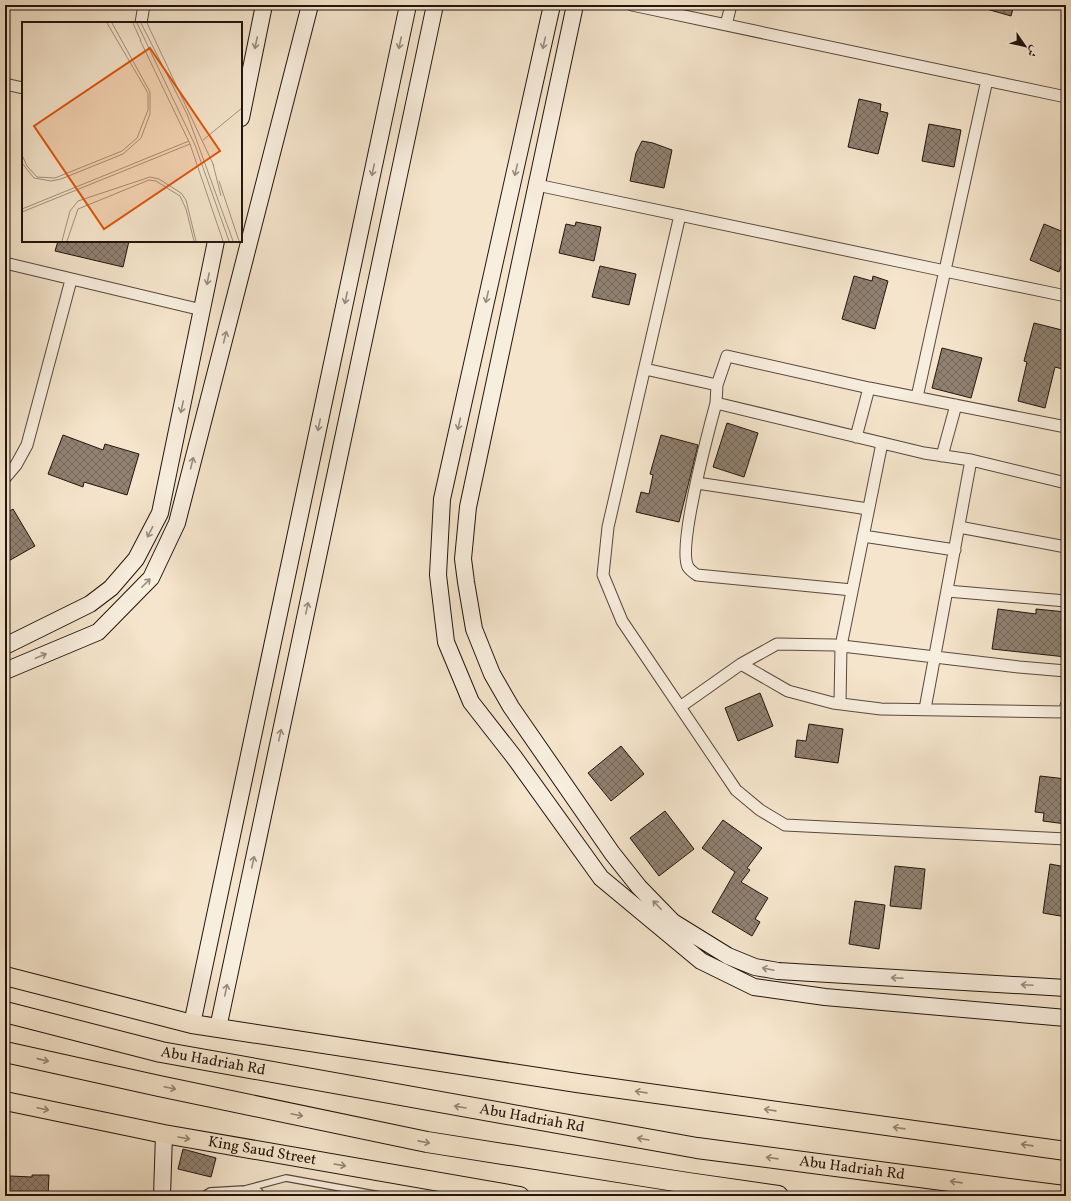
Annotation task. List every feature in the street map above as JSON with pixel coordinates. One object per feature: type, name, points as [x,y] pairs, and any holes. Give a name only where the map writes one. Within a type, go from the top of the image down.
[{"type":"highway","name":"Abu Hadriah Rd","points":[[5,1012],[161,1052],[697,1148],[1064,1196]]},
{"type":"highway","points":[[5,1052],[427,1142],[778,1196]]},
{"type":"main road","points":[[5,976],[192,1024],[577,1084],[1066,1150]]},
{"type":"main road","name":"King Saud Street","points":[[5,1101],[164,1134],[520,1196]]},
{"type":"street","points":[[141,22],[144,5]]},
{"type":"street","points":[[242,113],[264,5]]},
{"type":"street","points":[[5,671],[98,632],[151,578],[177,523],[310,5]]},
{"type":"street","points":[[192,1024],[408,5]]},
{"type":"street","points":[[218,1028],[435,5]]},
{"type":"street","points":[[552,5],[442,500],[438,575],[446,642],[471,702],[514,757],[601,878],[701,961],[754,987],[825,997],[1066,1018]]},
{"type":"street","points":[[576,5],[468,507],[463,559],[466,582],[474,629],[492,674],[511,707],[612,853],[639,887],[673,922],[728,956],[755,966],[778,971],[1066,988]]},
{"type":"street","points":[[632,5],[1066,97]]},
{"type":"street","points":[[726,25],[730,5]]},
{"type":"street","points":[[917,397],[987,80]]},
{"type":"street","points":[[5,84],[22,88]]},
{"type":"street","points":[[537,185],[1066,296]]},
{"type":"street","points":[[680,215],[608,527],[603,575],[622,621],[736,790],[760,810],[785,825],[1066,838]]},
{"type":"street","points":[[5,646],[90,604],[111,588],[136,559],[160,513],[216,242]]},
{"type":"street","points":[[5,263],[202,310]]},
{"type":"street","points":[[5,478],[16,465],[27,445],[72,280]]},
{"type":"street","points":[[852,590],[697,575],[688,566],[686,550],[690,513],[716,403],[718,385],[727,356],[869,388],[1066,427]]},
{"type":"street","points":[[644,369],[718,385]]},
{"type":"street","points":[[856,437],[869,388]]},
{"type":"street","points":[[716,403],[924,453],[971,460],[1066,484]]},
{"type":"street","points":[[942,456],[956,405]]},
{"type":"street","points":[[840,704],[841,646],[882,443]]},
{"type":"street","points":[[925,709],[971,460]]},
{"type":"street","points":[[697,483],[868,509]]},
{"type":"street","points":[[959,527],[1066,547]]},
{"type":"street","points":[[863,536],[955,550]]},
{"type":"street","points":[[947,591],[1066,601]]},
{"type":"street","points":[[680,707],[741,664],[777,644],[841,646],[1066,671]]},
{"type":"street","points":[[741,664],[788,691],[840,704],[880,709],[1064,712],[1066,706]]},
{"type":"street","points":[[162,1196],[164,1134]]},
{"type":"lane","points":[[202,1196],[210,1191],[245,1189],[286,1178],[385,1196]]},
{"type":"lane","points":[[245,1189],[259,1192],[262,1196]]},
{"type":"building","points":[[984,5],[1014,5],[1011,16],[983,8]]},
{"type":"building","points":[[859,99],[881,104],[880,111],[888,113],[878,154],[848,147]]},
{"type":"building","points":[[929,124],[961,130],[954,167],[922,161]]},
{"type":"building","points":[[642,141],[653,143],[672,150],[664,188],[630,181],[636,153]]},
{"type":"building","points":[[576,222],[601,227],[594,261],[559,253],[566,224],[575,226]]},
{"type":"building","points":[[1044,224],[1066,233],[1066,253],[1059,272],[1030,260]]},
{"type":"building","points":[[58,242],[129,242],[123,267],[55,251]]},
{"type":"building","points":[[600,266],[636,274],[629,305],[592,297]]},
{"type":"building","points":[[854,276],[872,281],[873,276],[888,281],[875,329],[842,319]]},
{"type":"building","points":[[1034,323],[1066,331],[1066,370],[1055,367],[1045,408],[1018,401],[1027,362],[1024,361]]},
{"type":"building","points":[[942,348],[982,358],[971,398],[932,388]]},
{"type":"building","points":[[727,423],[758,433],[744,477],[713,467]]},
{"type":"building","points":[[63,435],[103,450],[105,444],[139,454],[127,495],[84,482],[83,487],[48,474]]},
{"type":"building","points":[[661,435],[698,445],[679,522],[636,512],[641,492],[649,494],[653,475],[650,474]]},
{"type":"building","points":[[13,509],[35,546],[5,563],[5,514]]},
{"type":"building","points":[[998,609],[1036,614],[1036,609],[1066,612],[1066,657],[992,649]]},
{"type":"building","points":[[760,693],[773,726],[738,741],[725,708]]},
{"type":"building","points":[[809,724],[843,729],[838,763],[795,757],[797,740],[806,741]]},
{"type":"building","points":[[621,746],[644,774],[611,801],[588,773]]},
{"type":"building","points":[[1040,776],[1066,779],[1066,824],[1043,821],[1044,813],[1035,812]]},
{"type":"building","points":[[665,811],[694,849],[659,876],[630,838]]},
{"type":"building","points":[[723,820],[762,848],[747,868],[750,870],[741,882],[768,898],[755,919],[760,922],[752,936],[712,912],[735,872],[702,848]]},
{"type":"building","points":[[1050,864],[1066,867],[1066,917],[1043,913]]},
{"type":"building","points":[[895,866],[925,869],[921,909],[890,906]]},
{"type":"building","points":[[855,901],[885,905],[879,949],[849,944]]},
{"type":"building","points":[[183,1149],[216,1158],[211,1177],[178,1169]]},
{"type":"building","points":[[32,1175],[49,1175],[48,1196],[9,1196],[10,1176],[32,1177]]}]
